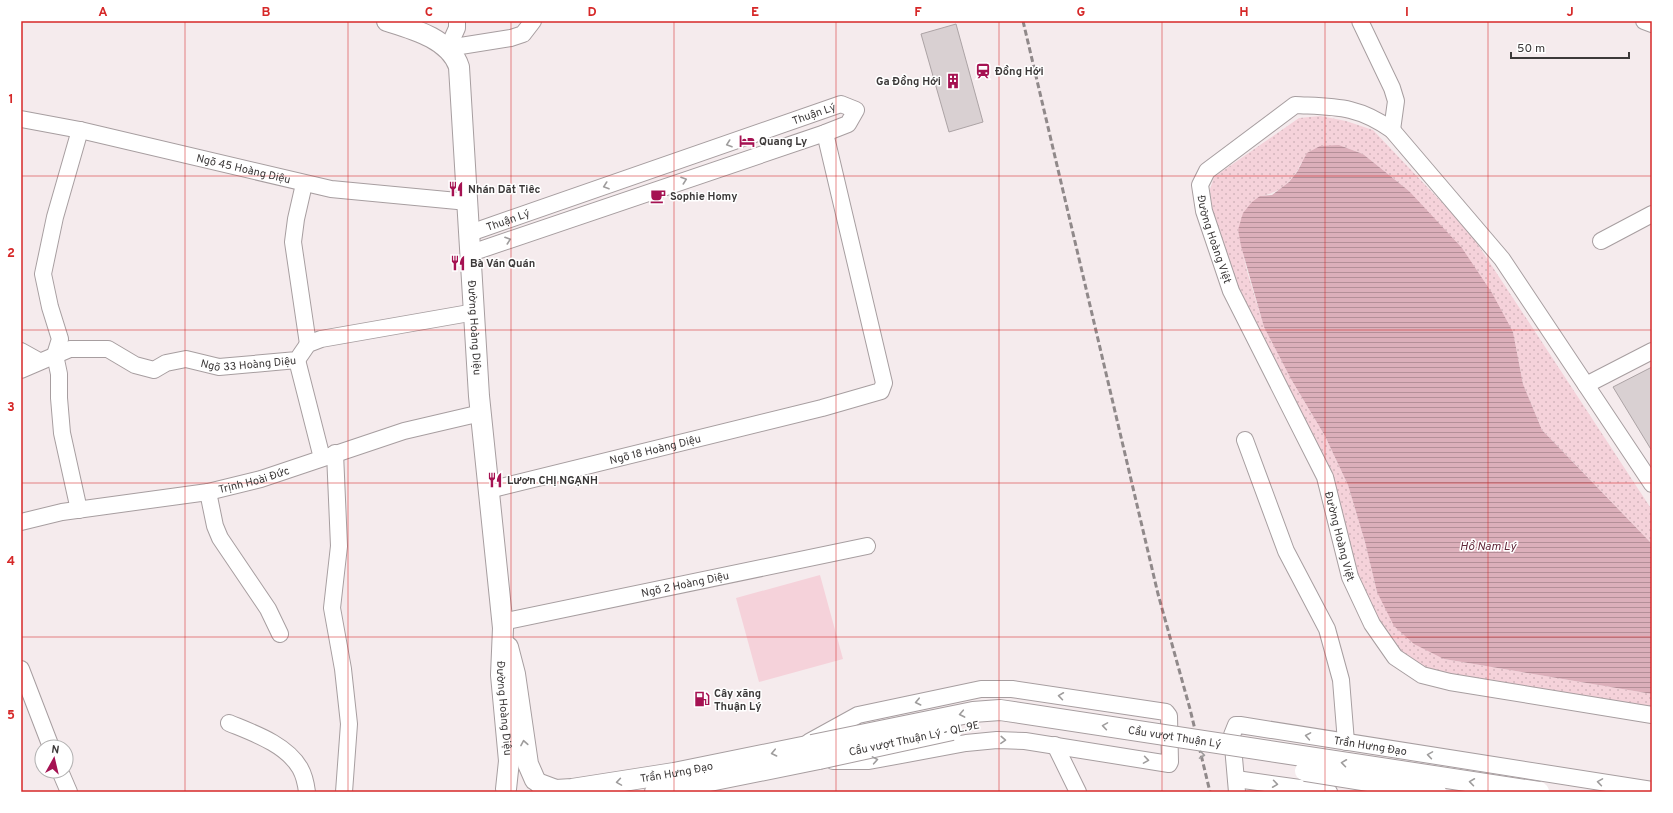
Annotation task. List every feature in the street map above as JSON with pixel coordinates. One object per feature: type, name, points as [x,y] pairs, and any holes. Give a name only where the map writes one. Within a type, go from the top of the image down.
[{"type":"main road","points":[[387,21],[426,36],[448,48]]},
{"type":"main road","name":"Đường Hoàng Diệu","points":[[448,48],[456,60],[459,68],[481,413],[503,625],[515,674],[528,764],[540,785]]},
{"type":"main road","name":"Đường Hoàng Diệu","points":[[503,625],[501,675],[509,761],[505,790]]},
{"type":"main road","name":"Cầu vượt Thuận Lý","points":[[810,753],[973,712],[1000,710],[1539,792]]},
{"type":"main road","name":"Cầu vượt Thuận Lý - QL.9E","points":[[810,753],[990,723],[1061,732],[1436,792]]},
{"type":"main road","points":[[655,792],[719,786],[810,753]]},
{"type":"main road","name":"Trần Hưng Đạo","points":[[505,790],[510,783],[522,777],[556,790],[576,789],[810,753]]},
{"type":"street","points":[[448,48],[457,28],[457,21]]},
{"type":"street","points":[[448,48],[511,38],[523,34],[533,21]]},
{"type":"street","points":[[1360,21],[1392,88],[1396,101],[1392,130]]},
{"type":"street","points":[[1644,21],[1652,24]]},
{"type":"street","name":"Thuận Lý","points":[[470,233],[841,104],[856,110],[848,124],[825,133],[471,253]]},
{"type":"street","name":"Đường Hoàng Việt","points":[[1652,484],[1502,258],[1392,130],[1375,118],[1346,108],[1295,105],[1207,171],[1200,185],[1204,211],[1231,291],[1325,477],[1350,577],[1372,624],[1394,658],[1422,675],[1450,682],[1652,715]]},
{"type":"street","name":"Ngõ 45 Hoàng Diệu","points":[[21,119],[80,130],[304,184],[331,189],[468,202]]},
{"type":"street","points":[[79,510],[62,433],[59,398],[59,374],[55,355],[60,339],[50,307],[43,274],[55,217],[80,130]]},
{"type":"street","name":"Ngõ 18 Hoàng Diệu","points":[[489,490],[822,408],[881,391],[884,383],[825,133]]},
{"type":"street","points":[[304,184],[296,219],[293,242],[308,344]]},
{"type":"street","points":[[1601,241],[1652,214]]},
{"type":"street","name":"Ngõ 33 Hoàng Diệu","points":[[21,370],[70,349],[108,349],[135,365],[154,370],[166,363],[186,359],[219,367],[297,360],[308,344],[321,339],[475,312]]},
{"type":"street","points":[[21,351],[39,361]]},
{"type":"street","points":[[1586,385],[1652,351]]},
{"type":"street","points":[[297,360],[329,456],[339,546],[332,608],[343,669],[349,724],[344,792]]},
{"type":"street","name":"Trịnh Hoài Đức","points":[[21,522],[79,510],[208,492],[261,479],[404,431],[481,413]]},
{"type":"street","points":[[1245,440],[1286,551],[1327,629],[1342,680],[1346,742]]},
{"type":"street","points":[[208,492],[215,526],[220,538],[265,603],[280,634]]},
{"type":"street","name":"Ngõ 2 Hoàng Diệu","points":[[503,625],[867,546]]},
{"type":"street","points":[[21,669],[48,739]]},
{"type":"street","points":[[981,689],[1012,689],[1168,714],[1169,764],[1025,741],[996,740],[966,743],[869,762],[810,753],[858,715],[981,689]]},
{"type":"street","points":[[228,723],[264,738],[281,749],[300,768],[307,792]]},
{"type":"street","name":"Trần Hưng Đạo","points":[[1329,792],[1236,785],[1232,735],[1236,725],[1652,790]]},
{"type":"street","points":[[1055,746],[1078,792]]},
{"type":"street","points":[[63,779],[69,792]]},
{"type":"shaded area","points":[[1320,116],[1346,121],[1373,130],[1469,231],[1652,510],[1652,544],[1542,430],[1523,384],[1513,332],[1409,191],[1363,154],[1339,145],[1301,163],[1294,175],[1285,185],[1267,195],[1260,196],[1238,230],[1247,271],[1264,327],[1291,379],[1325,436],[1348,485],[1365,542],[1377,592],[1444,659],[1652,694],[1652,707],[1458,676],[1421,667],[1403,657],[1371,611],[1356,572],[1343,515],[1244,308],[1211,208],[1210,189],[1214,177],[1299,118]]},
{"type":"shaded area","points":[[820,575],[843,659],[759,682],[736,598]]},
{"type":"water","name":"Hồ Nam Lý","points":[[1339,145],[1363,154],[1409,191],[1462,248],[1492,293],[1513,332],[1523,384],[1542,430],[1652,544],[1652,694],[1444,659],[1414,644],[1394,626],[1377,592],[1365,542],[1348,485],[1325,436],[1291,379],[1264,327],[1241,246],[1238,230],[1243,213],[1252,202],[1260,196],[1272,195],[1289,182],[1297,172],[1307,153],[1320,146]]},
{"type":"building","name":"Ga Đồng Hới","points":[[956,24],[983,122],[949,132],[921,34]]},
{"type":"building","points":[[1652,367],[1652,451],[1613,387]]},
{"type":"railway","points":[[1023,21],[1158,594],[1190,709],[1210,792]]},
{"type":"place","name":"Đồng Hới","points":[[983,71]]},
{"type":"place","name":"Ga Đồng Hới","points":[[953,81]]},
{"type":"place","name":"Quang Ly","points":[[747,141]]},
{"type":"place","name":"Nhán Dăt Tiêc","points":[[456,189]]},
{"type":"place","name":"Sophie Homy","points":[[658,196]]},
{"type":"place","name":"Bà Ván Quán","points":[[458,263]]},
{"type":"place","name":"Lươn CHỊ NGẠNH","points":[[495,480]]},
{"type":"place","name":"Cây xăng Thuận Lý","points":[[702,699]]}]
